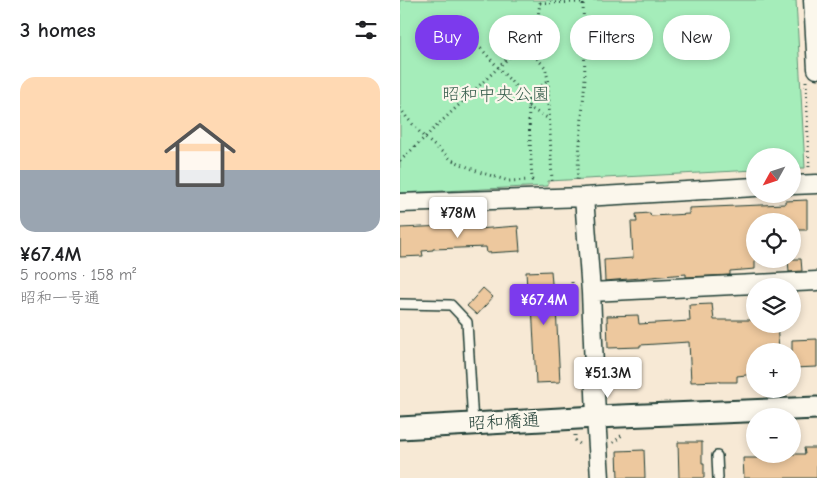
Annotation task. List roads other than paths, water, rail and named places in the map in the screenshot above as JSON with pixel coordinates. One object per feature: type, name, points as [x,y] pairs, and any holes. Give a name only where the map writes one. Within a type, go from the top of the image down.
[{"type":"street","points":[[811,74],[813,0]]},
{"type":"street","points":[[400,203],[566,198],[746,188]]},
{"type":"street","points":[[584,197],[591,292],[600,478]]},
{"type":"street","points":[[591,292],[817,281]]},
{"type":"street","name":"昭和橋通","points":[[400,428],[596,417],[817,408]]},
{"type":"lane","points":[[400,304],[451,305],[468,322],[473,424]]},
{"type":"lane","points":[[718,456],[718,478]]},
{"type":"park label","name":"昭和中央公園","points":[[496,94]]}]
